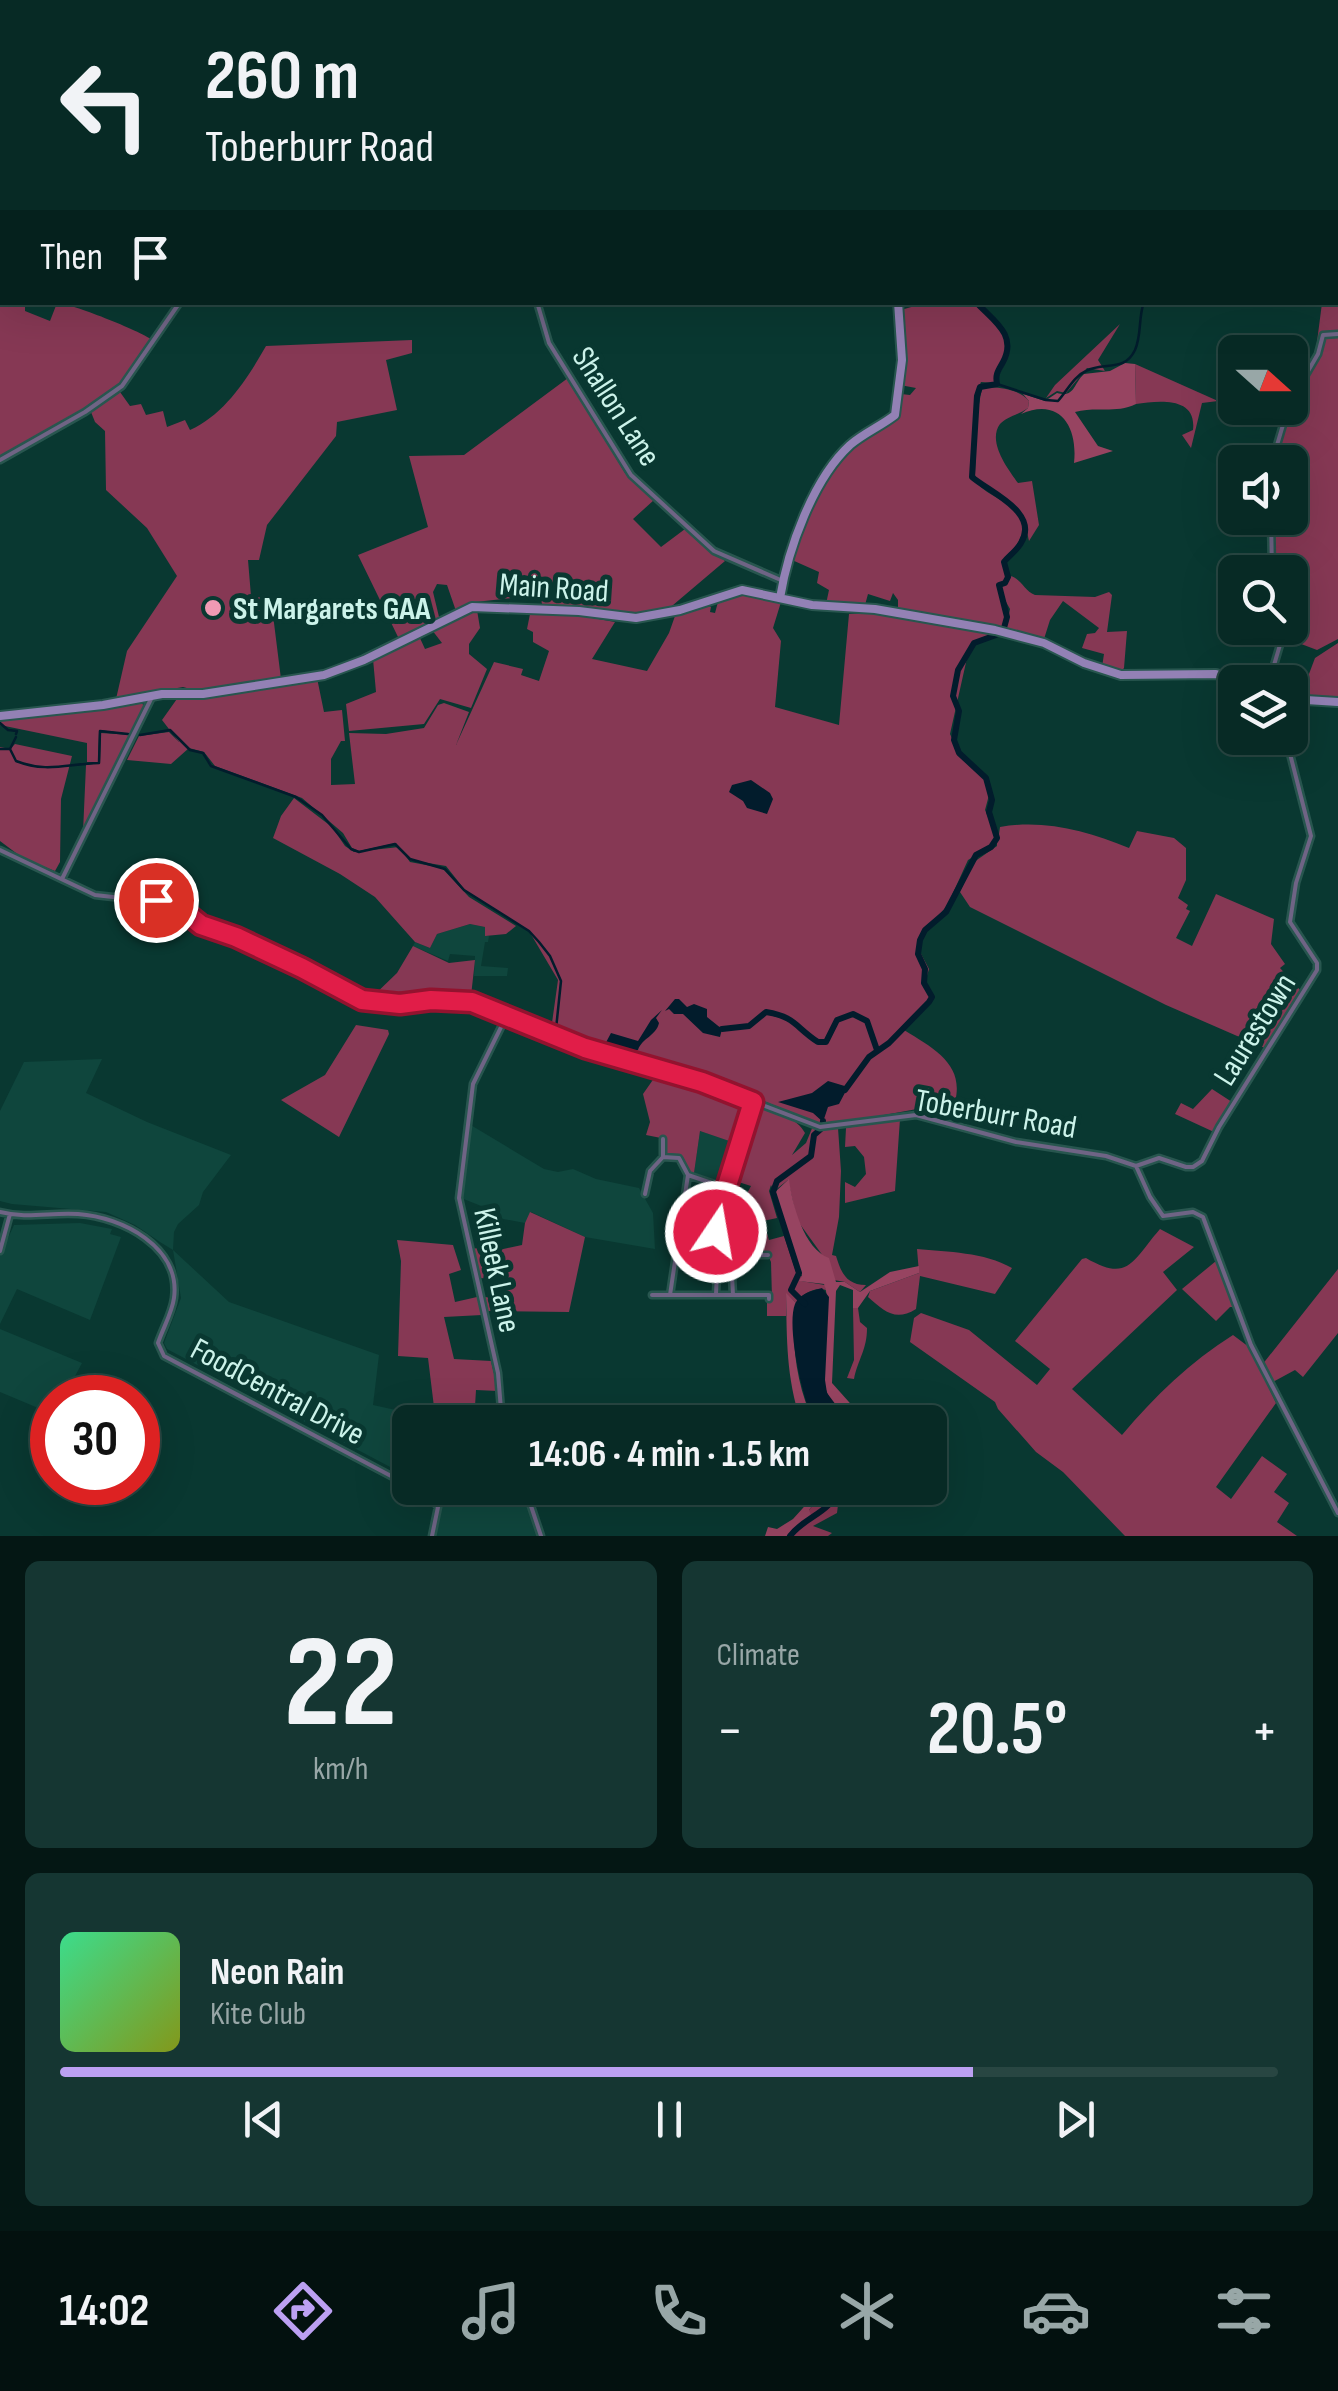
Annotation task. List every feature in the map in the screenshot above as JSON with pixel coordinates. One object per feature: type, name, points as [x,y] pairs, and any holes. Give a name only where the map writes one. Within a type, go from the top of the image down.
[{"type":"main road","points":[[780,598],[789,559],[825,475],[854,441],[896,415],[902,360],[898,305]]},
{"type":"main road","name":"Main Road","points":[[0,716],[103,705],[153,695],[203,694],[334,672],[472,607],[579,611],[636,618],[680,610],[735,591],[758,592],[812,606],[876,609],[1009,633],[1044,642],[1112,674],[1218,675]]},
{"type":"main road","points":[[1308,700],[1338,702]]},
{"type":"street","points":[[0,460],[85,412],[122,386],[178,305]]},
{"type":"street","name":"Shallon Lane","points":[[538,305],[550,344],[630,475],[714,551],[783,581]]},
{"type":"street","points":[[1308,372],[1318,354],[1322,335],[1338,334]]},
{"type":"street","points":[[62,879],[153,695]]},
{"type":"street","name":"Laurestown","points":[[1136,1166],[1154,1158],[1186,1167],[1202,1161],[1317,970],[1317,963],[1290,922],[1296,883],[1312,836],[1291,755]]},
{"type":"street","name":"Toberburr Road","points":[[0,850],[95,895],[175,904],[201,925],[236,937],[362,1000],[400,1004],[462,1000],[585,1048],[702,1082],[820,1126],[916,1115],[1016,1142],[1106,1156],[1136,1166]]},
{"type":"street","name":"Killeek Lane","points":[[501,1405],[498,1373],[459,1198],[473,1084],[507,1015]]},
{"type":"street","points":[[716,1294],[716,1232],[753,1102]]},
{"type":"street","points":[[645,1194],[650,1171],[663,1157],[664,1142]]},
{"type":"street","points":[[663,1157],[678,1158],[688,1175],[670,1295]]},
{"type":"street","points":[[1136,1166],[1163,1216],[1192,1212],[1203,1218],[1251,1345],[1338,1513]]},
{"type":"street","points":[[688,1175],[726,1188]]},
{"type":"street","name":"FoodCentral Drive","points":[[0,1212],[42,1217],[75,1213],[97,1216],[145,1238],[166,1262],[175,1286],[174,1303],[158,1342],[164,1356],[392,1477]]},
{"type":"street","points":[[0,1251],[10,1214]]},
{"type":"street","points":[[717,1256],[768,1255]]},
{"type":"street","points":[[731,1256],[733,1294]]},
{"type":"street","points":[[652,1295],[769,1295],[769,1299]]},
{"type":"street","name":"FoodCentral Drive","points":[[432,1536],[436,1505]]},
{"type":"street","points":[[531,1505],[541,1536]]},
{"type":"shaded area","points":[[0,305],[25,305],[25,311],[50,321],[56,305],[67,305],[152,340],[121,385],[0,456]]},
{"type":"shaded area","points":[[918,305],[979,305],[1006,334],[1009,349],[997,383],[981,382],[979,387],[973,434],[977,449],[971,473],[977,484],[1019,515],[1023,525],[1020,539],[1007,558],[1007,576],[1000,590],[1010,576],[1035,595],[1095,597],[1109,592],[1112,595],[1107,632],[1127,631],[1124,668],[1120,673],[1102,667],[1104,654],[1082,648],[1087,634],[1099,628],[1063,601],[1050,620],[1044,639],[1006,630],[1010,609],[1001,593],[1008,615],[1001,629],[898,610],[893,593],[890,601],[868,594],[865,605],[826,604],[829,590],[817,583],[819,572],[792,560],[830,472],[851,448],[891,422],[900,406],[901,394],[910,395],[916,388],[900,385],[906,365],[901,310]]},
{"type":"shaded area","points":[[1322,305],[1338,305],[1338,639],[1317,650],[1304,645],[1308,645],[1308,555],[1274,555],[1274,535],[1308,535],[1308,445],[1280,445],[1285,425],[1308,425],[1308,377],[1314,365]]},
{"type":"shaded area","points":[[1120,324],[1098,360],[1105,371],[1087,368],[1066,393],[1057,391],[1046,398],[1055,385]]},
{"type":"shaded area","points":[[412,340],[412,353],[386,360],[397,410],[337,422],[336,436],[267,525],[259,560],[248,560],[251,596],[271,599],[281,679],[194,690],[183,687],[116,699],[127,651],[177,576],[147,528],[106,490],[105,431],[91,412],[120,392],[130,406],[141,404],[146,415],[163,411],[167,427],[185,420],[190,430],[224,405],[266,346]]},
{"type":"shaded area","points":[[1125,363],[1135,364],[1136,404],[1121,409],[1075,412],[1098,446],[1113,451],[1074,463],[1073,438],[1064,419],[1046,409],[1021,414],[1029,401],[1023,394],[1045,401],[1057,393],[1071,392],[1084,374],[1110,371]]},
{"type":"shaded area","points":[[1135,364],[1218,401],[1202,403],[1191,448],[1182,435],[1193,430],[1193,419],[1183,406],[1165,402],[1136,404]]},
{"type":"shaded area","points":[[568,378],[625,473],[654,500],[633,519],[661,547],[685,529],[725,561],[666,611],[634,616],[544,609],[539,595],[475,602],[456,611],[447,585],[437,584],[433,592],[440,621],[399,639],[358,555],[428,527],[409,456],[464,455]]},
{"type":"shaded area","points":[[982,388],[1007,389],[1029,401],[1028,408],[1000,424],[996,439],[1000,455],[1018,483],[1032,481],[1039,525],[1029,541],[1017,511],[975,475]]},
{"type":"shaded area","points":[[738,594],[781,602],[773,628],[781,641],[775,707],[839,725],[849,614],[876,613],[999,633],[984,637],[969,649],[950,734],[959,753],[984,775],[989,795],[985,810],[998,841],[1000,827],[1016,825],[1082,832],[1129,848],[1137,831],[1174,838],[1186,848],[1186,880],[1178,898],[1190,911],[1176,938],[1192,946],[1216,894],[1274,919],[1271,944],[1285,964],[1280,968],[1301,991],[1267,1049],[1166,1005],[970,907],[960,892],[974,862],[997,843],[968,860],[947,906],[922,933],[920,952],[929,969],[924,985],[930,997],[904,1030],[940,1054],[954,1074],[956,1100],[950,1116],[917,1109],[818,1124],[721,1083],[607,1053],[551,1030],[558,980],[529,931],[465,890],[446,866],[410,860],[396,843],[359,851],[352,848],[343,833],[302,798],[215,766],[204,752],[189,748],[171,764],[127,760],[139,736],[169,732],[179,742],[162,720],[179,696],[215,697],[317,678],[324,712],[342,710],[345,741],[341,741],[331,759],[331,785],[355,784],[349,733],[386,734],[424,728],[438,705],[444,703],[469,712],[456,745],[494,662],[523,669],[521,675],[539,681],[549,651],[533,642],[533,632],[527,629],[530,614],[576,615],[615,622],[592,659],[647,671],[675,616],[706,605],[715,613],[718,602]]},
{"type":"shaded area","points":[[477,610],[480,628],[469,644],[469,654],[487,669],[471,708],[440,699],[424,724],[349,731],[346,704],[376,692],[373,659],[419,636],[425,649],[442,643],[432,630]]},
{"type":"shaded area","points":[[1338,643],[1338,700],[1308,698],[1308,677],[1315,658]]},
{"type":"shaded area","points":[[141,703],[145,706],[132,734],[99,730],[98,762],[87,762],[87,743],[0,725],[0,718]]},
{"type":"shaded area","points":[[101,733],[132,735],[83,832],[86,765],[100,763]]},
{"type":"shaded area","points":[[15,744],[72,756],[61,799],[60,862],[55,871],[24,859],[0,841],[0,747],[10,749]]},
{"type":"shaded area","points":[[294,798],[332,827],[354,852],[399,847],[410,862],[442,868],[469,897],[516,926],[506,934],[485,936],[485,927],[470,924],[437,934],[430,948],[415,942],[375,897],[273,838],[281,816]]},
{"type":"shaded area","points":[[470,924],[485,927],[485,935],[489,936],[481,966],[508,968],[507,976],[474,976],[475,956],[450,954],[448,961],[413,946],[415,942],[430,948],[437,934]]},
{"type":"shaded area","points":[[413,946],[449,963],[475,960],[471,996],[369,1000],[397,973]]},
{"type":"shaded area","points":[[356,1025],[388,1030],[389,1034],[339,1137],[281,1100],[325,1075]]},
{"type":"shaded area","points":[[102,1059],[86,1093],[231,1155],[203,1192],[199,1205],[178,1224],[173,1250],[106,1212],[0,1201],[0,1111],[24,1062]]},
{"type":"shaded area","points":[[657,1074],[747,1104],[749,1111],[738,1144],[700,1131],[694,1173],[690,1173],[680,1157],[664,1152],[666,1139],[646,1135],[650,1122],[643,1094]]},
{"type":"shaded area","points":[[1212,1089],[1232,1102],[1214,1132],[1175,1114],[1181,1103],[1193,1109]]},
{"type":"shaded area","points":[[757,1108],[784,1116],[801,1127],[805,1133],[792,1155],[806,1143],[813,1126],[838,1128],[839,1217],[832,1255],[849,1280],[866,1285],[860,1292],[834,1280],[823,1256],[797,1220],[788,1180],[774,1191],[771,1185],[769,1191],[777,1218],[763,1221],[769,1240],[784,1236],[801,1281],[825,1285],[826,1290],[809,1292],[796,1303],[786,1294],[786,1316],[767,1316],[767,1299],[772,1298],[771,1262],[740,1216],[751,1186],[732,1180]]},
{"type":"shaded area","points":[[900,1119],[895,1191],[845,1203],[845,1182],[855,1187],[866,1174],[864,1157],[855,1146],[845,1147],[846,1128]]},
{"type":"shaded area","points":[[469,1124],[544,1169],[573,1169],[596,1179],[639,1188],[653,1213],[655,1249],[585,1237],[531,1212],[525,1223],[498,1218],[499,1213],[461,1198]]},
{"type":"shaded area","points":[[700,1131],[736,1143],[726,1179],[721,1182],[694,1173]]},
{"type":"shaded area","points":[[789,1179],[806,1236],[829,1258],[836,1282],[845,1282],[860,1292],[890,1272],[919,1266],[919,1273],[870,1291],[858,1308],[853,1308],[853,1290],[840,1285],[836,1291],[832,1383],[852,1405],[835,1404],[826,1390],[823,1362],[828,1313],[824,1284],[799,1281],[802,1276],[774,1193]]},
{"type":"shaded area","points":[[530,1212],[585,1237],[569,1312],[485,1311],[482,1297],[506,1298],[502,1279],[478,1278],[470,1248],[499,1250],[522,1245]]},
{"type":"shaded area","points":[[80,1223],[112,1229],[110,1234],[121,1237],[90,1320],[17,1289],[0,1324],[0,1256],[14,1225]]},
{"type":"shaded area","points":[[1160,1229],[1194,1247],[1163,1272],[1177,1290],[1072,1389],[1122,1435],[1174,1380],[1233,1335],[1249,1347],[1276,1403],[1216,1487],[1231,1499],[1262,1456],[1287,1474],[1274,1492],[1289,1503],[1277,1522],[1297,1536],[1125,1536],[1063,1472],[1036,1452],[995,1402],[910,1342],[914,1318],[921,1313],[969,1330],[1037,1385],[1050,1369],[1015,1341],[1082,1259],[1112,1269],[1129,1265]]},
{"type":"shaded area","points":[[397,1240],[453,1245],[461,1270],[449,1274],[455,1302],[477,1297],[482,1315],[444,1317],[454,1359],[491,1361],[498,1391],[476,1390],[475,1405],[434,1405],[428,1358],[398,1356],[401,1261]]},
{"type":"shaded area","points":[[917,1249],[978,1256],[1012,1268],[995,1294],[920,1276],[916,1309],[902,1315],[890,1313],[868,1297],[870,1291],[919,1273]]},
{"type":"shaded area","points":[[173,1250],[229,1302],[379,1355],[373,1405],[392,1409],[392,1468],[167,1349],[164,1343],[181,1298]]},
{"type":"shaded area","points":[[1216,1261],[1235,1307],[1216,1321],[1182,1289]]},
{"type":"shaded area","points":[[1338,1269],[1338,1333],[1303,1377],[1295,1370],[1271,1383],[1262,1365]]},
{"type":"shaded area","points":[[786,1293],[796,1303],[796,1364],[807,1405],[796,1405],[788,1358]]},
{"type":"shaded area","points":[[853,1308],[858,1308],[860,1322],[867,1328],[854,1379],[847,1378],[854,1360]]},
{"type":"shaded area","points":[[0,1329],[82,1363],[76,1375],[30,1375],[30,1405],[0,1392]]},
{"type":"shaded area","points":[[440,1505],[520,1505],[531,1507],[538,1536],[434,1536]]},
{"type":"shaded area","points":[[806,1505],[813,1505],[811,1515],[789,1536],[765,1536],[768,1527],[777,1529]]},
{"type":"shaded area","points":[[813,1505],[838,1505],[837,1513],[813,1526],[832,1533],[792,1536],[808,1520]]},
{"type":"water","points":[[751,780],[773,799],[767,814],[747,808],[729,792],[732,785]]},
{"type":"water","points":[[675,999],[687,1007],[694,1004],[707,1009],[707,1017],[722,1029],[720,1037],[703,1033],[683,1014],[665,1011]]},
{"type":"water","points":[[662,1010],[656,1018],[657,1027],[638,1050],[603,1048],[611,1033],[638,1041]]},
{"type":"water","points":[[828,1081],[848,1087],[839,1104],[828,1107],[823,1122],[813,1113],[778,1102],[812,1093]]},
{"type":"water","points":[[822,1288],[829,1297],[825,1380],[827,1393],[836,1405],[808,1405],[805,1398],[793,1329],[795,1304],[803,1295]]},
{"type":"waterway","points":[[845,1090],[869,1057],[889,1043],[929,1002],[932,997],[924,983],[925,969],[918,954],[920,940],[925,930],[946,912],[976,855],[991,847],[997,838],[989,812],[992,800],[986,778],[959,753],[954,740],[959,711],[953,696],[958,670],[974,643],[1004,628],[1007,617],[999,585],[1008,577],[1004,562],[1019,546],[1025,532],[1018,512],[972,477],[977,396],[980,387],[997,384],[1007,352],[1001,328],[979,305]]},
{"type":"waterway","points":[[997,384],[1058,401],[1082,373],[1119,364],[1130,357],[1137,344],[1143,305]]},
{"type":"waterway","points":[[0,723],[17,731],[16,734]]},
{"type":"waterway","points":[[140,735],[170,730],[190,750],[203,753],[211,766],[296,797],[322,815],[351,849],[359,852],[395,844],[410,859],[445,869],[464,890],[529,931],[550,956],[561,981],[556,1029],[604,1048]]},
{"type":"waterway","points":[[0,749],[10,749],[16,761],[37,767],[99,763],[100,731],[128,734]]},
{"type":"waterway","points":[[10,749],[16,737]]},
{"type":"waterway","points":[[722,1029],[749,1026],[766,1012],[784,1017],[818,1042],[826,1042],[837,1020],[853,1014],[867,1021],[877,1050]]},
{"type":"waterway","points":[[805,1304],[791,1290],[799,1273],[773,1192],[777,1181],[811,1156],[814,1135],[823,1121]]},
{"type":"waterway","points":[[790,1536],[828,1505]]},
{"type":"place","name":"St Margarets GAA","points":[[213,608]]},
{"type":"route","points":[[156,900],[175,904],[201,925],[302,968],[354,998],[400,1004],[431,1000],[472,1002],[585,1048],[702,1082],[753,1102],[716,1232]]}]
